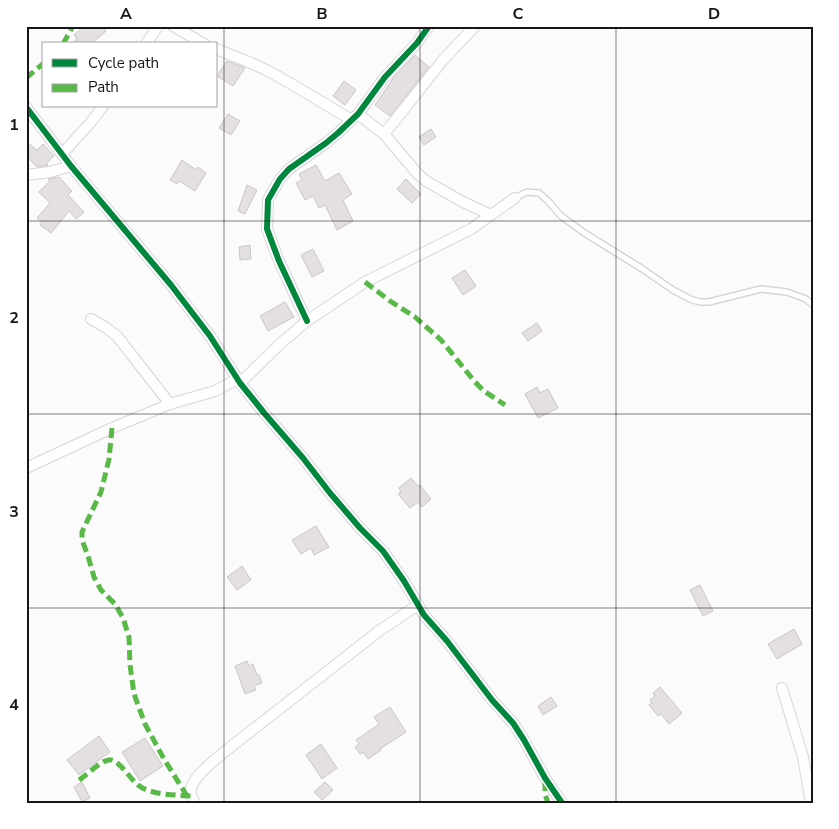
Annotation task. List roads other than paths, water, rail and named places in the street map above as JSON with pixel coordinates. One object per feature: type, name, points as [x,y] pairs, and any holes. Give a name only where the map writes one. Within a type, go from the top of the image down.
[{"type":"street","points":[[147,42],[158,26]]},
{"type":"street","points":[[172,26],[200,42]]},
{"type":"street","points":[[307,321],[279,261],[267,229],[268,200],[289,168],[338,134],[355,117],[385,77],[417,43],[429,26]]},
{"type":"street","points":[[384,134],[443,60],[475,26]]},
{"type":"street","points":[[218,50],[268,71],[302,89],[328,107],[355,117],[384,134],[426,181],[491,215]]},
{"type":"street","points":[[26,107],[62,154],[171,285],[210,336],[239,381],[265,414],[360,528],[383,551],[424,615],[492,700],[513,723],[562,803]]},
{"type":"street","points":[[62,154],[92,122],[102,108]]},
{"type":"street","points":[[26,175],[50,172],[72,166]]},
{"type":"street","points":[[26,468],[112,428],[170,404],[215,391],[239,381],[307,321],[365,282],[471,229],[515,198]]},
{"type":"street","points":[[91,320],[117,336],[170,404]]},
{"type":"street","points":[[195,803],[192,796],[194,781],[223,753],[379,631],[418,605]]},
{"type":"street","points":[[782,688],[803,758],[811,803]]},
{"type":"lane","points":[[515,198],[528,192],[539,193],[561,216],[586,234],[641,268],[672,290],[690,299],[709,302],[761,290],[787,292],[806,299],[813,305]]}]
